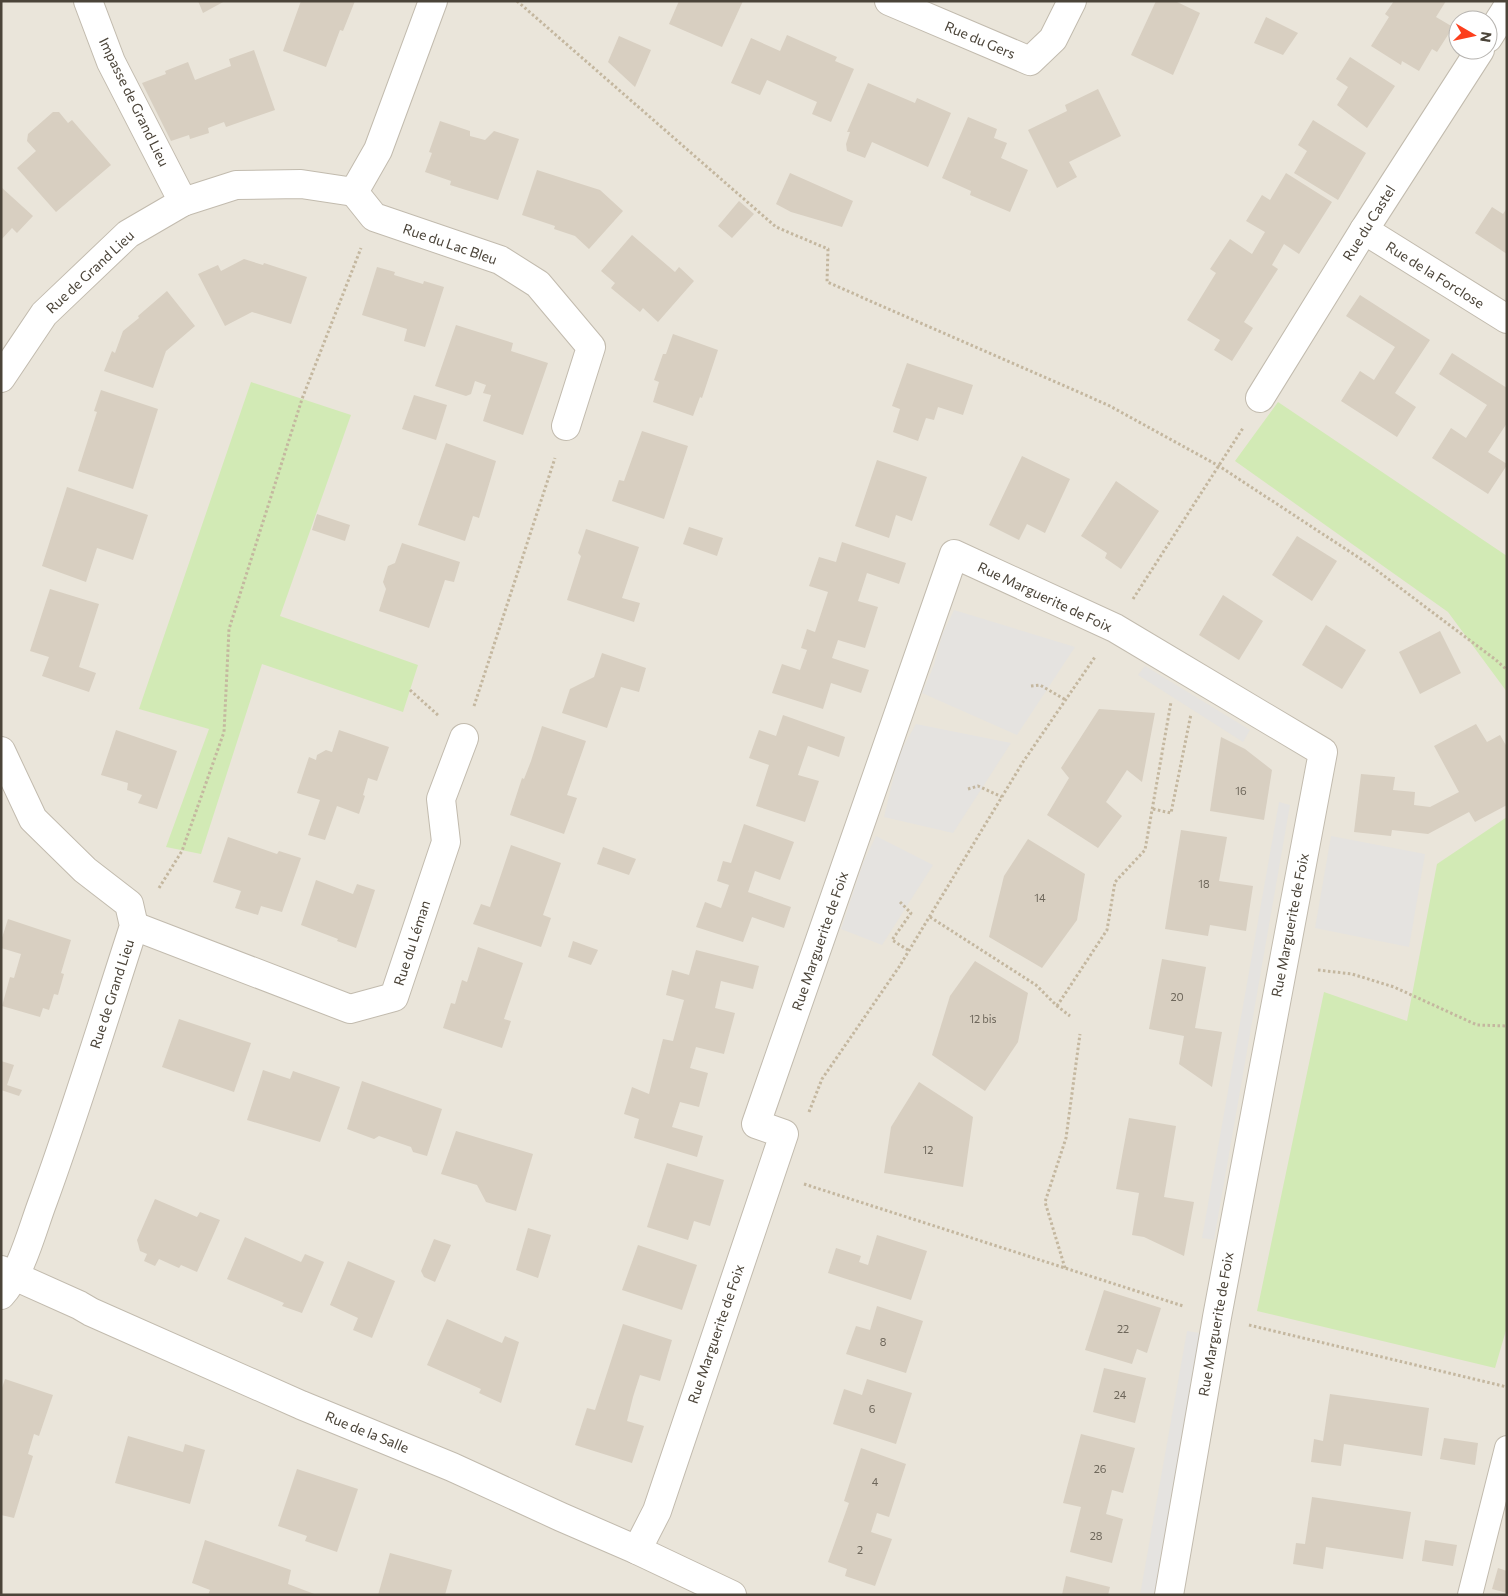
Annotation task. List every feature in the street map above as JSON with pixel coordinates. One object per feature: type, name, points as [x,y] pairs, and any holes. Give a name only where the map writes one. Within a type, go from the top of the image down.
[{"type":"street","name":"Impasse de Grand Lieu","points":[[88,1],[111,62],[183,202]]},
{"type":"street","points":[[374,217],[354,192],[378,150],[433,1]]},
{"type":"street","name":"Rue du Gers","points":[[889,1],[1030,61],[1053,39],[1072,1]]},
{"type":"street","points":[[1498,22],[1507,8]]},
{"type":"street","name":"Rue du Castel","points":[[1260,398],[1364,230],[1474,60]]},
{"type":"street","name":"Rue de Grand Lieu","points":[[1,378],[44,314],[128,234],[183,202],[236,185],[301,184],[354,192]]},
{"type":"street","name":"Rue du Lac Bleu","points":[[374,217],[500,260],[538,284],[592,347],[566,426]]},
{"type":"street","name":"Rue de la Forclose","points":[[1364,230],[1507,319]]},
{"type":"street","name":"Rue Marguerite de Foix","points":[[637,1550],[657,1511],[784,1134],[756,1124],[954,554],[1115,628],[1323,752],[1217,1317],[1169,1595]]},
{"type":"street","name":"Rue du Léman","points":[[134,926],[350,1009],[394,997],[446,842],[441,799],[464,738]]},
{"type":"street","name":"Rue de Grand Lieu","points":[[1,751],[33,819],[85,870],[129,904],[134,926],[64,1142],[23,1255],[5,1280]]},
{"type":"street","name":"Rue de la Salle","points":[[5,1280],[91,1312],[301,1405],[452,1467],[732,1595]]},
{"type":"lane","points":[[1470,1595],[1507,1448]]},
{"type":"path","points":[[517,1],[776,227],[828,249],[827,282],[1108,405],[1220,466],[1366,563],[1507,670]]},
{"type":"path","points":[[182,851],[224,732],[228,630],[302,399],[374,217]]},
{"type":"path","points":[[464,738],[566,426]]},
{"type":"path","points":[[808,1115],[822,1079],[930,917],[1023,762],[1115,628],[1240,433]]},
{"type":"path","points":[[1031,686],[1040,685],[1066,700]]},
{"type":"path","points":[[1057,1006],[1107,930],[1115,882],[1145,850],[1172,696]]},
{"type":"path","points":[[1153,809],[1171,813],[1192,709]]},
{"type":"path","points":[[968,789],[978,786],[1002,797]]},
{"type":"path","points":[[900,902],[911,912],[892,940],[908,950]]},
{"type":"path","points":[[930,917],[1036,985],[1070,1016]]},
{"type":"path","points":[[1282,967],[1352,974],[1394,987],[1478,1025],[1507,1026]]},
{"type":"path","points":[[1065,1268],[1045,1202],[1066,1138],[1080,1034]]},
{"type":"path","points":[[803,1184],[1217,1317],[1507,1387]]},
{"type":"shaded area","points":[[1,1],[1507,1],[1507,1595],[1,1595]]},
{"type":"shaded area","points":[[954,610],[1075,647],[1017,735],[922,693],[934,665],[942,635]]},
{"type":"shaded area","points":[[1145,666],[1250,730],[1243,742],[1138,675]]},
{"type":"shaded area","points":[[916,724],[1011,743],[953,833],[884,817],[899,754]]},
{"type":"shaded area","points":[[1279,802],[1290,805],[1214,1240],[1202,1238]]},
{"type":"shaded area","points":[[876,836],[933,865],[882,945],[841,929],[863,863]]},
{"type":"shaded area","points":[[1331,836],[1425,854],[1409,947],[1315,928]]},
{"type":"shaded area","points":[[1187,1331],[1200,1333],[1154,1595],[1140,1595]]},
{"type":"green space","points":[[251,382],[351,415],[280,616],[418,665],[403,712],[262,664],[201,854],[166,847],[209,729],[139,709]]},
{"type":"green space","points":[[1278,402],[1507,556],[1507,692],[1448,612],[1235,461]]},
{"type":"green space","points":[[1507,817],[1507,1327],[1495,1368],[1257,1311],[1324,992],[1407,1021],[1437,864]]},
{"type":"building","points":[[198,1],[225,1],[203,13]]},
{"type":"building","points":[[301,1],[355,1],[343,31],[340,30],[326,67],[283,51]]},
{"type":"building","points":[[679,1],[743,1],[722,47],[669,24]]},
{"type":"building","points":[[1156,1],[1175,1],[1200,13],[1173,75],[1131,55]]},
{"type":"building","points":[[1394,1],[1446,1],[1436,17],[1448,24],[1448,35],[1437,52],[1432,49],[1419,71],[1402,61],[1401,65],[1371,46],[1389,17],[1385,14]]},
{"type":"building","points":[[1266,17],[1298,33],[1283,55],[1254,43]]},
{"type":"building","points":[[787,35],[837,57],[835,61],[854,69],[831,122],[812,114],[817,102],[767,80],[760,95],[731,83],[751,38],[780,51]]},
{"type":"building","points":[[619,36],[651,50],[635,87],[608,62]]},
{"type":"building","points":[[254,50],[275,110],[226,127],[224,122],[208,128],[209,133],[190,139],[189,135],[171,141],[142,83],[166,74],[165,71],[188,62],[195,80],[231,66],[229,59]]},
{"type":"building","points":[[1350,57],[1395,86],[1367,128],[1337,105],[1348,87],[1336,79]]},
{"type":"building","points":[[868,83],[915,103],[917,98],[951,113],[928,167],[872,142],[865,158],[847,151],[846,144],[850,132],[847,132]]},
{"type":"building","points":[[1098,89],[1121,136],[1069,162],[1077,177],[1057,188],[1028,130],[1067,111],[1065,105]]},
{"type":"building","points":[[53,112],[59,112],[68,123],[72,120],[111,165],[56,212],[17,168],[36,151],[27,141],[28,134]]},
{"type":"building","points":[[968,117],[997,129],[994,138],[1007,143],[1001,158],[1028,170],[1010,212],[970,195],[971,191],[942,178]]},
{"type":"building","points":[[1313,120],[1366,153],[1338,200],[1294,173],[1307,151],[1298,145]]},
{"type":"building","points":[[440,121],[470,131],[470,136],[485,140],[494,131],[519,139],[498,200],[450,185],[451,181],[425,172],[432,153],[429,152]]},
{"type":"building","points":[[537,170],[600,190],[623,211],[589,249],[575,236],[554,229],[555,226],[522,215]]},
{"type":"building","points":[[790,173],[853,201],[842,227],[791,212],[776,204]]},
{"type":"building","points":[[1286,173],[1332,202],[1299,254],[1284,244],[1272,265],[1278,269],[1244,322],[1253,328],[1232,361],[1214,350],[1220,340],[1187,320],[1216,273],[1210,269],[1230,239],[1252,254],[1265,232],[1246,221],[1262,195],[1270,200]]},
{"type":"building","points":[[1,187],[33,216],[17,233],[12,228],[1,240]]},
{"type":"building","points":[[739,201],[754,214],[732,238],[718,226]]},
{"type":"building","points":[[1492,207],[1503,214],[1507,208],[1507,254],[1475,233]]},
{"type":"building","points":[[632,235],[675,272],[679,267],[694,281],[658,322],[643,308],[640,312],[611,288],[615,283],[601,271]]},
{"type":"building","points":[[244,259],[263,265],[264,263],[307,277],[291,324],[252,312],[225,326],[198,274],[218,265],[221,271]]},
{"type":"building","points":[[377,267],[395,272],[394,275],[423,284],[424,281],[444,287],[425,347],[404,341],[407,329],[362,315]]},
{"type":"building","points":[[167,291],[195,326],[166,351],[153,388],[104,371],[112,351],[115,353],[123,331]]},
{"type":"building","points":[[1360,295],[1430,340],[1395,393],[1416,407],[1397,437],[1341,401],[1360,371],[1374,380],[1395,347],[1346,316]]},
{"type":"building","points":[[456,325],[513,343],[511,351],[548,363],[523,435],[483,421],[491,395],[483,393],[486,385],[475,381],[471,394],[466,396],[435,386]]},
{"type":"building","points":[[673,334],[718,350],[702,398],[700,397],[693,416],[653,402],[659,382],[654,380],[663,354],[666,354]]},
{"type":"building","points":[[1452,353],[1507,388],[1507,423],[1488,452],[1507,465],[1488,494],[1432,458],[1451,428],[1466,438],[1487,405],[1439,374]]},
{"type":"building","points":[[907,363],[973,385],[963,415],[938,407],[934,420],[926,418],[918,441],[893,432],[900,409],[892,406]]},
{"type":"building","points":[[101,390],[158,409],[133,489],[78,471],[97,412],[94,411]]},
{"type":"building","points":[[414,395],[447,405],[436,440],[402,429]]},
{"type":"building","points":[[642,431],[688,446],[664,519],[612,501],[619,480],[624,481]]},
{"type":"building","points":[[446,443],[496,461],[479,518],[473,516],[465,541],[418,525]]},
{"type":"building","points":[[1022,456],[1070,479],[1045,533],[1027,524],[1019,540],[989,525]]},
{"type":"building","points":[[877,460],[927,477],[912,521],[896,515],[889,538],[855,526]]},
{"type":"building","points":[[1116,481],[1159,511],[1121,569],[1105,558],[1107,553],[1081,536]]},
{"type":"building","points":[[67,487],[148,515],[133,560],[97,548],[86,582],[42,566]]},
{"type":"building","points":[[317,514],[350,525],[345,541],[312,530]]},
{"type":"building","points":[[689,527],[723,538],[717,556],[683,544]]},
{"type":"building","points":[[586,529],[639,547],[622,598],[640,603],[634,622],[567,600],[581,556],[578,553]]},
{"type":"building","points":[[1297,536],[1337,561],[1312,601],[1272,575]]},
{"type":"building","points":[[842,542],[906,563],[899,584],[867,573],[858,601],[878,607],[865,648],[838,640],[832,658],[869,670],[861,693],[831,683],[823,709],[772,693],[782,664],[800,670],[807,650],[801,648],[807,629],[815,632],[828,592],[809,586],[819,557],[836,562]]},
{"type":"building","points":[[402,543],[460,562],[454,582],[445,580],[429,628],[379,611],[386,589],[383,582],[388,566],[395,563]]},
{"type":"building","points":[[50,589],[99,604],[79,667],[96,673],[89,692],[42,676],[49,657],[30,651]]},
{"type":"building","points":[[1223,595],[1263,621],[1239,660],[1199,635]]},
{"type":"building","points":[[1326,625],[1366,650],[1342,689],[1302,665]]},
{"type":"building","points":[[1440,631],[1461,673],[1420,694],[1399,652]]},
{"type":"building","points":[[602,653],[646,668],[639,692],[621,687],[607,728],[562,713],[570,689],[594,677]]},
{"type":"building","points":[[1099,709],[1155,713],[1142,782],[1127,770],[1106,802],[1122,816],[1098,848],[1047,815],[1069,778],[1061,768]]},
{"type":"building","points":[[783,715],[845,737],[839,757],[808,746],[798,775],[819,781],[805,822],[756,806],[769,765],[749,758],[759,730],[776,736]]},
{"type":"building","points":[[1476,724],[1487,742],[1500,735],[1507,747],[1507,805],[1475,822],[1469,812],[1428,834],[1392,830],[1391,836],[1354,832],[1361,774],[1395,777],[1393,790],[1415,792],[1414,805],[1430,807],[1459,792],[1434,746]]},
{"type":"building","points":[[542,726],[586,741],[567,795],[577,798],[564,834],[510,815]]},
{"type":"building","points":[[116,730],[177,751],[157,809],[138,803],[142,795],[127,790],[128,783],[101,775]]},
{"type":"building","points":[[339,730],[389,747],[377,781],[368,778],[359,814],[337,806],[325,840],[308,835],[320,800],[297,793],[309,757],[316,760],[317,755],[326,750],[332,752]]},
{"type":"building","points":[[1221,737],[1245,749],[1272,770],[1264,820],[1210,811]]},
{"type":"building","points":[[744,824],[794,842],[780,880],[755,871],[748,892],[791,907],[784,928],[752,917],[743,942],[696,927],[705,902],[721,908],[729,885],[717,881],[723,861],[731,863]]},
{"type":"building","points":[[1181,830],[1227,837],[1219,881],[1253,886],[1246,931],[1210,925],[1208,936],[1165,929]]},
{"type":"building","points":[[228,837],[277,854],[279,851],[301,858],[282,912],[261,906],[258,915],[235,908],[241,891],[213,882]]},
{"type":"building","points":[[1028,839],[1085,874],[1077,920],[1042,968],[989,937],[1004,876]]},
{"type":"building","points":[[511,845],[561,863],[543,915],[551,918],[541,947],[473,924],[481,904],[490,907]]},
{"type":"building","points":[[603,847],[636,859],[629,875],[597,864]]},
{"type":"building","points":[[316,880],[353,894],[357,884],[375,890],[356,948],[301,925]]},
{"type":"building","points":[[8,919],[71,940],[61,973],[64,974],[58,995],[54,994],[49,1010],[43,1008],[40,1017],[2,1006],[10,977],[14,978],[21,954],[1,948],[1,941]]},
{"type":"building","points":[[573,941],[598,950],[591,965],[568,957]]},
{"type":"building","points":[[478,947],[523,963],[504,1019],[511,1021],[502,1048],[443,1028],[451,1003],[455,1004],[462,980],[467,982]]},
{"type":"building","points":[[696,950],[759,966],[753,989],[721,981],[715,1008],[735,1013],[724,1054],[696,1047],[690,1068],[708,1073],[699,1107],[680,1102],[672,1127],[703,1136],[697,1157],[634,1138],[639,1119],[624,1114],[632,1087],[649,1094],[663,1039],[673,1041],[684,1000],[666,995],[672,970],[689,975]]},
{"type":"building","points":[[1162,959],[1206,967],[1195,1028],[1222,1032],[1212,1087],[1179,1064],[1184,1036],[1149,1029]]},
{"type":"building","points":[[975,961],[1028,993],[1018,1042],[985,1091],[932,1055],[950,996]]},
{"type":"building","points":[[179,1019],[251,1043],[234,1092],[162,1067]]},
{"type":"building","points":[[1,1061],[14,1065],[7,1085],[22,1090],[19,1096],[1,1090]]},
{"type":"building","points":[[263,1070],[290,1079],[293,1071],[340,1087],[320,1142],[247,1120]]},
{"type":"building","points":[[362,1081],[442,1109],[427,1156],[413,1152],[411,1147],[379,1136],[374,1139],[347,1129]]},
{"type":"building","points":[[919,1082],[973,1117],[963,1187],[884,1173],[891,1127]]},
{"type":"building","points":[[1129,1118],[1176,1126],[1164,1197],[1194,1202],[1184,1256],[1144,1237],[1132,1235],[1139,1193],[1116,1189]]},
{"type":"building","points":[[456,1131],[533,1154],[516,1211],[486,1202],[477,1185],[441,1174]]},
{"type":"building","points":[[667,1163],[724,1180],[710,1226],[694,1221],[688,1240],[647,1227]]},
{"type":"building","points":[[155,1199],[197,1217],[200,1212],[220,1220],[197,1272],[181,1265],[179,1268],[159,1259],[155,1266],[144,1261],[147,1254],[140,1251],[137,1240]]},
{"type":"building","points":[[528,1228],[551,1235],[538,1278],[516,1270]]},
{"type":"building","points":[[877,1235],[927,1251],[911,1300],[828,1273],[836,1248],[861,1256],[859,1262],[868,1265]]},
{"type":"building","points":[[245,1237],[301,1262],[305,1254],[324,1262],[302,1313],[282,1306],[284,1303],[227,1279]]},
{"type":"building","points":[[434,1239],[451,1245],[435,1282],[424,1277],[421,1271]]},
{"type":"building","points":[[638,1245],[697,1265],[682,1310],[622,1290]]},
{"type":"building","points":[[348,1261],[395,1281],[372,1338],[353,1330],[358,1318],[330,1305]]},
{"type":"building","points":[[1104,1290],[1161,1308],[1147,1353],[1137,1349],[1132,1364],[1085,1350]]},
{"type":"building","points":[[877,1306],[923,1321],[906,1373],[846,1354],[856,1326],[870,1330]]},
{"type":"building","points":[[447,1319],[502,1343],[505,1336],[519,1342],[501,1403],[479,1393],[481,1389],[427,1365]]},
{"type":"building","points":[[623,1324],[672,1340],[660,1381],[640,1375],[627,1421],[644,1426],[632,1463],[575,1445],[587,1408],[595,1410]]},
{"type":"building","points":[[1104,1368],[1146,1378],[1135,1423],[1093,1412]]},
{"type":"building","points":[[5,1379],[53,1395],[39,1436],[34,1434],[28,1454],[33,1456],[14,1518],[1,1515],[1,1391]]},
{"type":"building","points":[[867,1379],[912,1393],[896,1444],[833,1424],[844,1389],[862,1395]]},
{"type":"building","points":[[1330,1394],[1429,1408],[1422,1456],[1344,1444],[1341,1466],[1311,1462],[1314,1439],[1323,1441]]},
{"type":"building","points":[[1081,1434],[1135,1448],[1123,1493],[1112,1490],[1106,1514],[1123,1519],[1112,1563],[1070,1552],[1081,1507],[1063,1503]]},
{"type":"building","points":[[128,1436],[183,1452],[185,1444],[205,1450],[190,1504],[115,1483]]},
{"type":"building","points":[[1444,1438],[1478,1443],[1475,1465],[1440,1459]]},
{"type":"building","points":[[861,1448],[906,1464],[889,1517],[877,1513],[871,1532],[892,1539],[875,1586],[845,1576],[847,1569],[828,1562],[849,1503],[844,1501]]},
{"type":"building","points":[[297,1469],[358,1489],[337,1552],[305,1541],[307,1536],[278,1526]]},
{"type":"building","points":[[1312,1497],[1411,1512],[1403,1559],[1326,1547],[1323,1569],[1293,1564],[1296,1543],[1305,1544]]},
{"type":"building","points":[[205,1540],[291,1570],[288,1584],[317,1595],[208,1595],[210,1590],[192,1583]]},
{"type":"building","points":[[1425,1540],[1457,1545],[1453,1566],[1422,1561]]},
{"type":"building","points":[[390,1553],[452,1570],[445,1595],[378,1595]]},
{"type":"building","points":[[1498,1568],[1507,1571],[1507,1593],[1492,1589]]},
{"type":"building","points":[[1066,1576],[1110,1587],[1108,1595],[1062,1595]]}]
